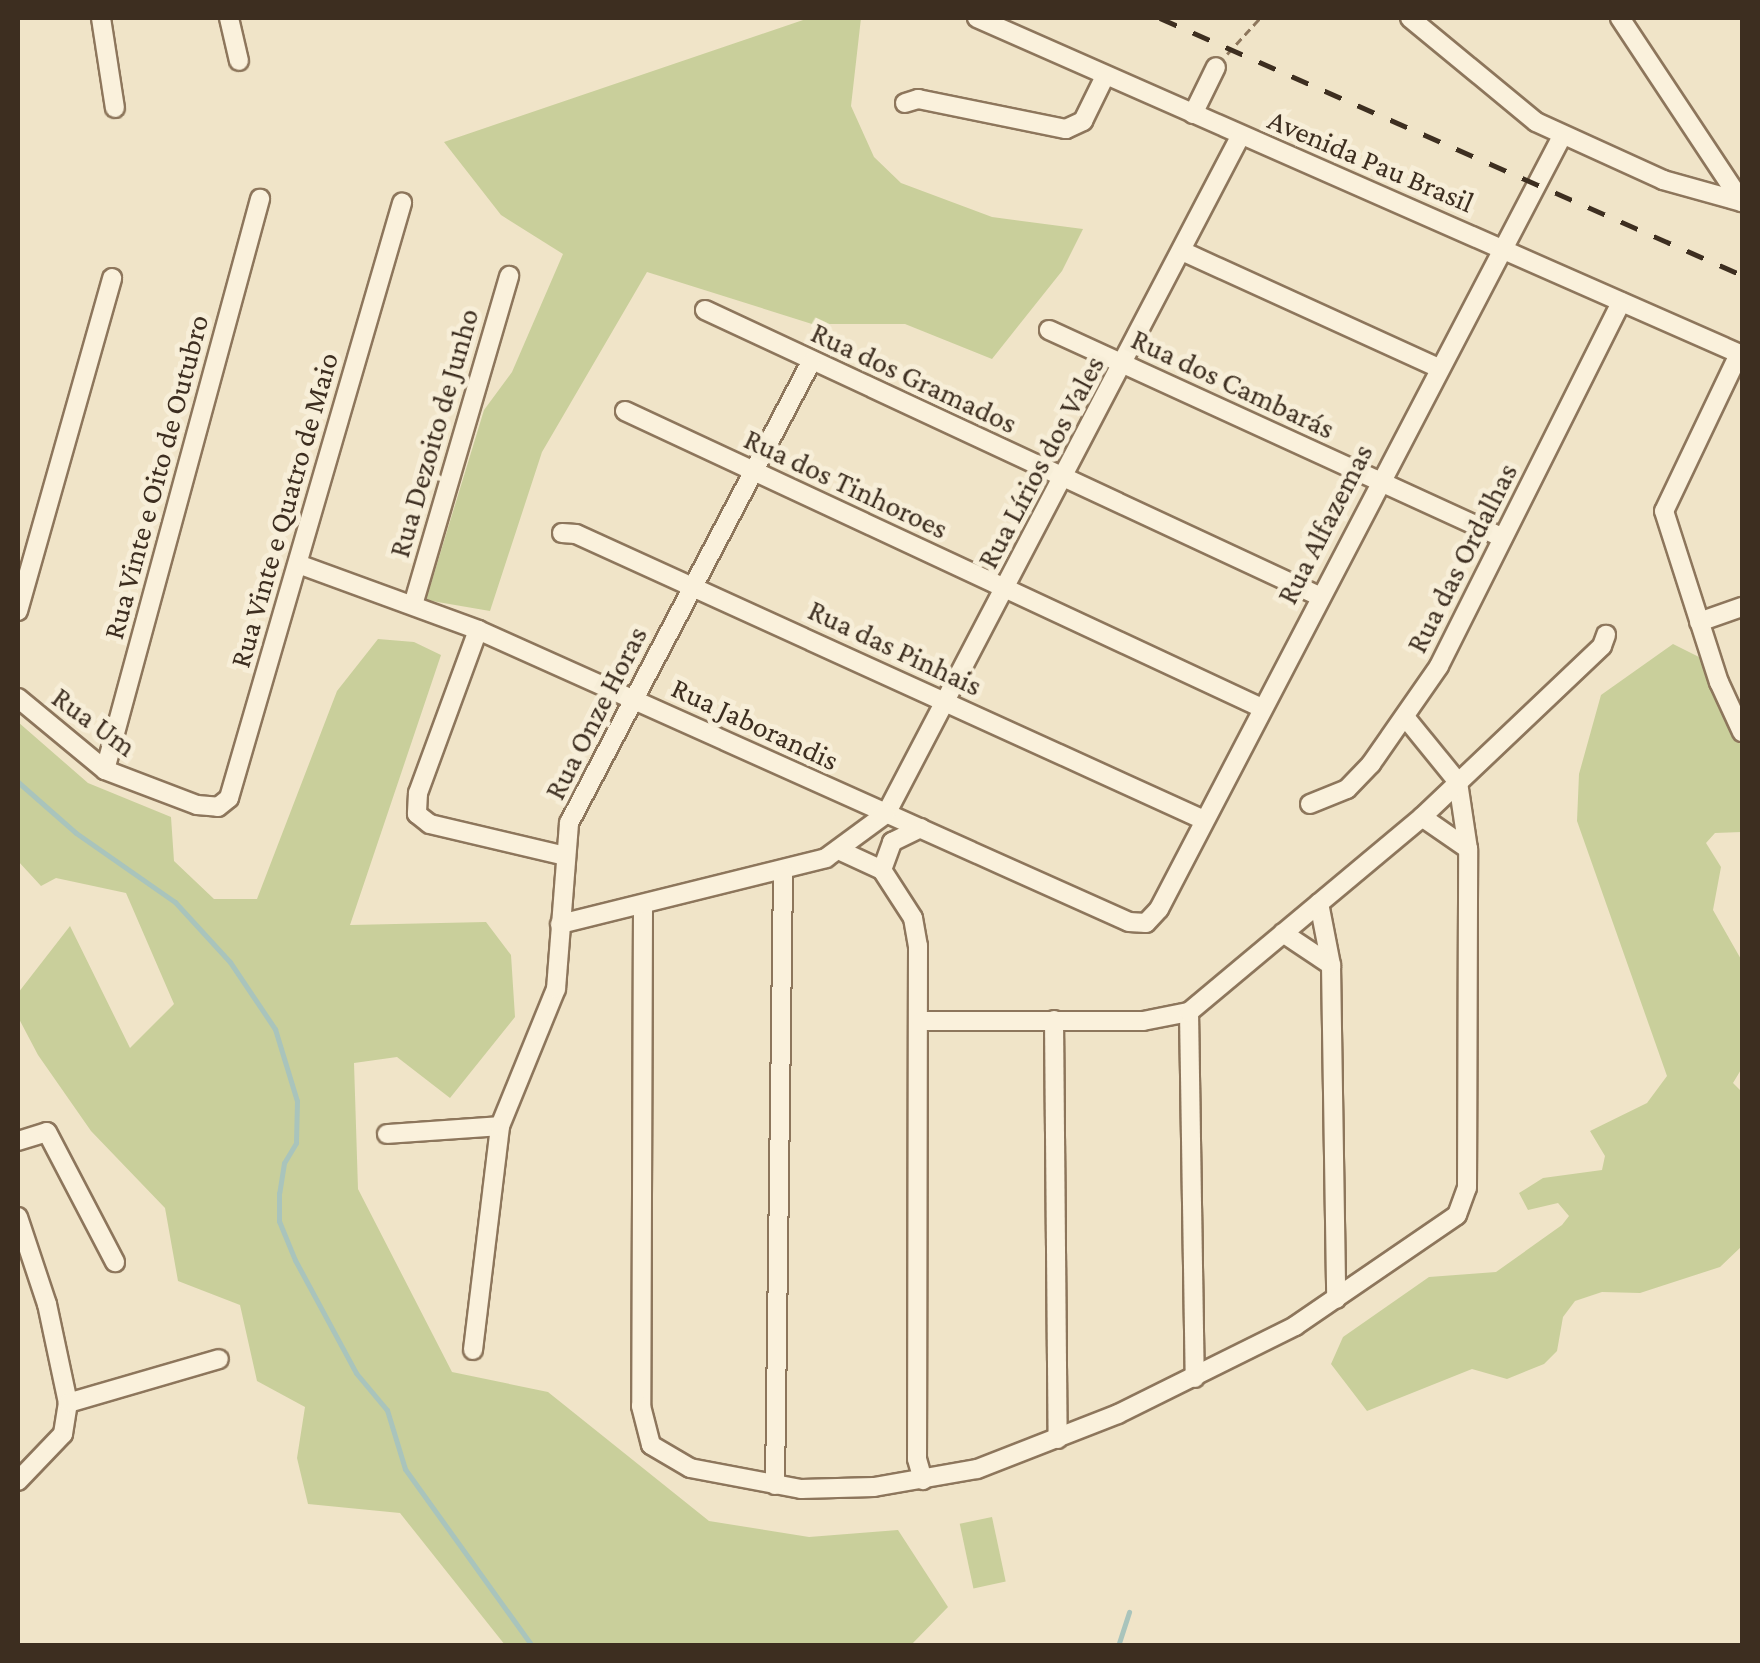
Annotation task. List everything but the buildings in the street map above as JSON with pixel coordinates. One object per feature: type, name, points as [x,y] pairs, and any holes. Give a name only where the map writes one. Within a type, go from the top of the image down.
[{"type":"street","points":[[101,18],[116,108]]},
{"type":"street","points":[[229,18],[238,61]]},
{"type":"street","name":"Avenida Pau Brasil","points":[[977,18],[1741,354]]},
{"type":"street","points":[[1410,18],[1492,92],[1562,136],[1662,180],[1742,202]]},
{"type":"street","points":[[1620,18],[1742,202]]},
{"type":"street","points":[[1193,114],[1216,67]]},
{"type":"street","points":[[906,102],[918,99],[1066,129],[1083,121],[1106,76]]},
{"type":"street","name":"Rua Lírios dos Vales","points":[[886,814],[1065,478],[1241,134]]},
{"type":"street","name":"Rua Alfazemas","points":[[1129,922],[1146,923],[1159,909],[1498,246],[1562,136]]},
{"type":"street","name":"Rua Vinte e Oito de Outubro","points":[[105,770],[260,199]]},
{"type":"street","name":"Rua Vinte e Quatro de Maio","points":[[198,805],[218,807],[230,798],[402,204]]},
{"type":"street","points":[[1182,251],[1437,367]]},
{"type":"street","name":"Rua Dezoito de Junho","points":[[412,605],[508,276]]},
{"type":"street","points":[[18,611],[112,278]]},
{"type":"street","name":"Rua das Ordalhas","points":[[1310,804],[1346,789],[1405,717],[1439,666],[1621,302]]},
{"type":"street","name":"Rua dos Gramados","points":[[706,310],[1319,596]]},
{"type":"street","name":"Rua dos Cambarás","points":[[1049,330],[1503,538]]},
{"type":"street","points":[[1741,354],[1664,511],[1699,622],[1742,732]]},
{"type":"street","name":"Rua Onze Horas","points":[[473,1350],[500,1126],[556,989],[565,856],[574,810],[811,362]]},
{"type":"street","name":"Rua dos Tinhoroes","points":[[626,411],[1262,708]]},
{"type":"street","name":"Rua das Pinhais","points":[[562,533],[576,534],[1204,820]]},
{"type":"street","name":"Rua Jaborandis","points":[[298,564],[478,630],[1129,922]]},
{"type":"street","points":[[1699,622],[1742,607]]},
{"type":"street","points":[[478,630],[418,793],[417,814],[430,824],[565,856]]},
{"type":"street","points":[[920,1021],[1143,1022],[1189,1012],[1422,817],[1606,635]]},
{"type":"street","name":"Rua Um","points":[[18,698],[105,770],[198,805]]},
{"type":"street","points":[[643,908],[643,1427],[651,1445],[690,1468],[775,1484],[830,1489],[923,1480],[1058,1439],[1195,1378],[1336,1298],[1434,1234],[1464,1201],[1468,849],[1458,782],[1405,717]]},
{"type":"street","points":[[560,924],[643,908],[783,872],[842,852],[865,825],[886,814]]},
{"type":"street","points":[[1422,817],[1468,849]]},
{"type":"street","points":[[882,870],[892,842],[921,828]]},
{"type":"street","points":[[842,852],[882,870],[913,918],[920,1021],[918,1459],[923,1480]]},
{"type":"street","points":[[775,1484],[783,872]]},
{"type":"street","points":[[1319,902],[1331,965],[1336,1298]]},
{"type":"street","points":[[1283,934],[1331,965]]},
{"type":"street","points":[[1189,1012],[1195,1378]]},
{"type":"street","points":[[1054,1020],[1058,1439]]},
{"type":"street","points":[[388,1134],[500,1126]]},
{"type":"street","points":[[18,1141],[47,1132],[116,1262]]},
{"type":"street","points":[[18,1217],[47,1304],[68,1403],[63,1434],[18,1481]]},
{"type":"street","points":[[68,1403],[218,1359]]},
{"type":"path","points":[[1216,67],[1260,18]]},
{"type":"green space","points":[[809,18],[861,18],[851,106],[874,157],[901,183],[992,217],[1083,229],[1062,271],[992,359],[905,324],[812,324],[647,272],[542,452],[490,611],[426,600],[484,410],[512,372],[563,254],[501,215],[444,142]]},
{"type":"green space","points":[[378,639],[414,642],[441,655],[350,925],[486,922],[511,955],[515,1017],[450,1098],[397,1057],[354,1063],[358,1189],[452,1372],[548,1392],[709,1521],[809,1537],[898,1530],[948,1607],[911,1645],[505,1645],[400,1513],[308,1504],[297,1458],[305,1407],[257,1381],[240,1305],[178,1281],[165,1208],[91,1131],[38,1055],[18,1017],[18,993],[70,926],[130,1048],[174,1004],[126,893],[56,878],[41,886],[18,861],[18,722],[88,783],[171,817],[174,861],[214,899],[257,899],[337,691]]},
{"type":"green space","points":[[1673,644],[1699,657],[1742,747],[1742,832],[1715,833],[1706,843],[1721,867],[1713,910],[1742,961],[1742,1068],[1733,1083],[1742,1092],[1742,1246],[1720,1267],[1640,1293],[1602,1292],[1575,1301],[1563,1317],[1557,1351],[1544,1364],[1507,1379],[1472,1369],[1367,1411],[1331,1364],[1343,1337],[1429,1277],[1496,1272],[1562,1225],[1569,1216],[1558,1203],[1528,1210],[1519,1193],[1543,1178],[1602,1170],[1605,1156],[1590,1131],[1647,1103],[1667,1076],[1577,821],[1579,774],[1601,695]]},
{"type":"green space","points":[[992,1517],[1006,1582],[973,1588],[960,1524]]},
{"type":"waterway","points":[[18,782],[76,833],[175,902],[230,962],[275,1029],[297,1101],[296,1143],[284,1163],[279,1193],[279,1221],[295,1260],[356,1373],[387,1410],[405,1469],[532,1646]]},
{"type":"waterway","points":[[1118,1646],[1129,1612]]},
{"type":"railway","points":[[1160,18],[1742,275]]}]
